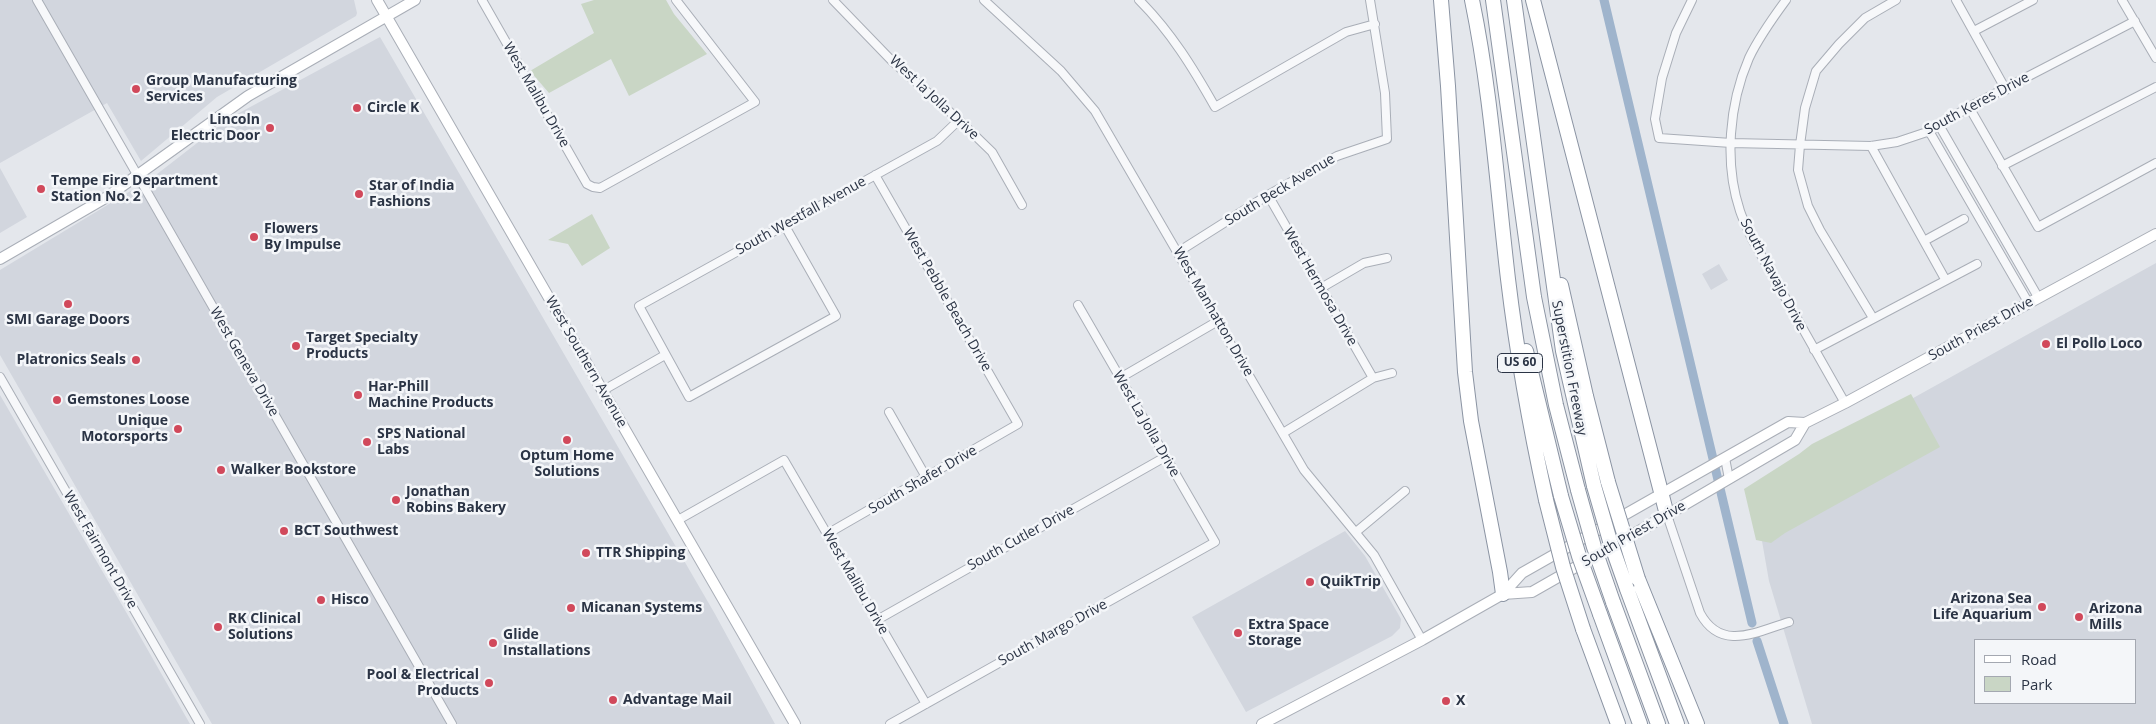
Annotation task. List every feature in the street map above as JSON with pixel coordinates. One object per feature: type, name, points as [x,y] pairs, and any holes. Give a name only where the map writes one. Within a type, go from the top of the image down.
[{"type":"highway","points":[[1440,0],[1465,372],[1471,421],[1503,594]]},
{"type":"highway","name":"US 60","points":[[1472,0],[1483,62],[1514,331],[1527,409],[1546,500],[1563,567],[1583,629],[1618,724]]},
{"type":"highway","points":[[1493,0],[1534,297],[1556,405],[1594,547],[1612,602],[1658,724]]},
{"type":"highway","name":"Superstition Freeway","points":[[1514,0],[1563,351],[1601,484],[1610,541],[1677,724]]},
{"type":"highway","points":[[1533,0],[1668,516]]},
{"type":"highway","points":[[1502,225],[1526,352],[1561,496],[1600,614],[1640,724]]},
{"type":"highway","points":[[1601,484],[1697,724]]},
{"type":"highway","points":[[1627,589],[1668,724]]},
{"type":"main road","name":"West Southern Avenue","points":[[377,0],[795,724]]},
{"type":"main road","points":[[0,259],[138,177],[210,121],[248,96],[415,0]]},
{"type":"main road","name":"South Priest Drive","points":[[1262,724],[1422,640],[1503,594],[1522,573],[1788,422],[1805,423],[1845,403],[2038,296],[2156,234]]},
{"type":"main road","name":"South Priest Drive","points":[[1503,594],[1532,592],[1668,516],[1795,440],[1805,423]]},
{"type":"street","name":"West Geneva Drive","points":[[37,0],[452,724]]},
{"type":"street","name":"West Malibu Drive","points":[[482,0],[587,184],[600,188],[754,102],[676,0]]},
{"type":"street","name":"West la Jolla Drive","points":[[833,0],[892,60],[992,152],[1022,205]]},
{"type":"street","name":"West Manhatton Drive","points":[[984,0],[1061,71],[1082,93],[1105,126],[1282,433],[1315,485],[1374,556],[1422,640]]},
{"type":"street","points":[[1139,0],[1156,17],[1184,54],[1215,107],[1346,32],[1374,24],[1370,0]]},
{"type":"street","name":"South Keres Drive","points":[[1692,0],[1676,33],[1662,78],[1655,119],[1659,138],[1800,145],[1871,146],[1897,142],[1929,131],[1969,107],[2006,90],[2135,21]]},
{"type":"street","name":"South Navajo Drive","points":[[1786,0],[1765,28],[1739,85],[1733,114],[1731,143],[1733,177],[1739,210],[1752,239],[1845,403]]},
{"type":"street","points":[[1873,318],[1820,230],[1808,206],[1798,170],[1804,108],[1816,71],[1865,18],[1896,0]]},
{"type":"street","points":[[1956,0],[2006,90]]},
{"type":"street","points":[[1974,31],[2034,0]]},
{"type":"street","points":[[2122,0],[2156,58]]},
{"type":"street","name":"South Beck Avenue","points":[[1178,252],[1268,195],[1337,156],[1387,139],[1385,93],[1374,24]]},
{"type":"street","points":[[2002,166],[2156,87]]},
{"type":"street","points":[[1969,107],[2038,226],[2156,163]]},
{"type":"street","name":"South Westfall Avenue","points":[[665,355],[639,306],[937,141],[959,120]]},
{"type":"street","points":[[1939,125],[2038,296]]},
{"type":"street","points":[[1929,131],[2028,302]]},
{"type":"street","points":[[1871,146],[1944,279]]},
{"type":"street","points":[[1954,174],[1964,168]]},
{"type":"street","name":"West Pebble Beach Drive","points":[[875,175],[1018,424]]},
{"type":"street","name":"West Hermosa Drive","points":[[1268,195],[1373,378]]},
{"type":"street","points":[[1978,215],[1988,210]]},
{"type":"street","points":[[1924,241],[1964,219]]},
{"type":"street","points":[[602,391],[665,355],[689,397],[836,316],[785,226]]},
{"type":"street","points":[[2004,259],[2014,253]]},
{"type":"street","points":[[1321,288],[1364,264],[1387,258]]},
{"type":"street","points":[[1814,350],[1944,279],[1955,276],[1977,264]]},
{"type":"street","name":"West La Jolla Drive","points":[[1078,305],[1216,542]]},
{"type":"street","points":[[1120,378],[1218,321]]},
{"type":"street","points":[[1282,433],[1373,378],[1392,373]]},
{"type":"street","name":"West Fairmont Drive","points":[[0,377],[200,724]]},
{"type":"street","points":[[889,412],[926,477]]},
{"type":"street","name":"South Shafer Drive","points":[[827,534],[1018,424]]},
{"type":"street","name":"South Cutler Drive","points":[[877,620],[1165,457]]},
{"type":"street","points":[[1723,459],[1728,480]]},
{"type":"street","name":"West Malibu Drive","points":[[678,520],[784,460],[926,704]]},
{"type":"street","points":[[1356,532],[1405,490]]},
{"type":"street","points":[[1668,516],[1703,620],[1715,631],[1722,635],[1734,637],[1789,622]]},
{"type":"street","name":"South Margo Drive","points":[[890,724],[1216,542]]},
{"type":"shaded area","points":[[0,0],[354,0],[357,13],[356,16],[217,97],[141,161],[107,103],[0,163]]},
{"type":"shaded area","points":[[380,37],[715,614],[775,724],[212,724],[0,355],[0,270],[152,178],[228,119]]},
{"type":"shaded area","points":[[0,168],[27,217],[0,233]]},
{"type":"shaded area","name":"Arizona Mills","points":[[2156,263],[2156,724],[1812,724],[1769,581],[1755,486]]},
{"type":"shaded area","points":[[1719,264],[1728,280],[1711,290],[1702,274]]},
{"type":"shaded area","points":[[0,395],[133,624],[190,724],[0,724]]},
{"type":"shaded area","points":[[1345,531],[1365,556],[1401,619],[1400,628],[1392,636],[1246,712],[1192,617]]},
{"type":"green space","points":[[594,0],[666,0],[674,14],[707,54],[629,96],[611,59],[549,93],[530,71],[594,33],[581,4]]},
{"type":"green space","points":[[592,214],[610,248],[582,266],[568,244],[548,240]]},
{"type":"green space","points":[[1911,394],[1940,447],[1785,533],[1771,543],[1756,540],[1744,489],[1812,444]]},
{"type":"waterway","points":[[1604,0],[1752,623]]},
{"type":"waterway","points":[[1757,641],[1784,724]]},
{"type":"place","name":"Group Manufacturing Services","points":[[136,89]]},
{"type":"place","name":"Circle K","points":[[357,108]]},
{"type":"place","name":"Lincoln Electric Door","points":[[270,128]]},
{"type":"place","name":"Tempe Fire Department Station No. 2","points":[[41,189]]},
{"type":"place","name":"Star of India Fashions","points":[[359,194]]},
{"type":"place","name":"Flowers By Impulse","points":[[254,237]]},
{"type":"place","name":"SMI Garage Doors","points":[[68,304]]},
{"type":"place","name":"El Pollo Loco","points":[[2046,344]]},
{"type":"place","name":"Target Specialty Products","points":[[296,346]]},
{"type":"place","name":"Platronics Seals","points":[[136,360]]},
{"type":"place","name":"Har-Phill Machine Products","points":[[358,395]]},
{"type":"place","name":"Gemstones Loose","points":[[57,400]]},
{"type":"place","name":"Unique Motorsports","points":[[178,429]]},
{"type":"place","name":"Optum Home Solutions","points":[[567,440]]},
{"type":"place","name":"SPS National Labs","points":[[367,442]]},
{"type":"place","name":"Walker Bookstore","points":[[221,470]]},
{"type":"place","name":"Jonathan Robins Bakery","points":[[396,500]]},
{"type":"place","name":"BCT Southwest","points":[[284,531]]},
{"type":"place","name":"TTR Shipping","points":[[586,553]]},
{"type":"place","name":"QuikTrip","points":[[1310,582]]},
{"type":"place","name":"Hisco","points":[[321,600]]},
{"type":"place","name":"Arizona Sea Life Aquarium","points":[[2042,607]]},
{"type":"place","name":"Micanan Systems","points":[[571,608]]},
{"type":"place","name":"Arizona Mills","points":[[2079,617]]},
{"type":"place","name":"RK Clinical Solutions","points":[[218,627]]},
{"type":"place","name":"Extra Space Storage","points":[[1238,633]]},
{"type":"place","name":"Glide Installations","points":[[493,643]]},
{"type":"place","name":"Pool & Electrical Products","points":[[489,683]]},
{"type":"place","name":"Advantage Mail","points":[[613,700]]},
{"type":"place","name":"X","points":[[1446,701]]}]
